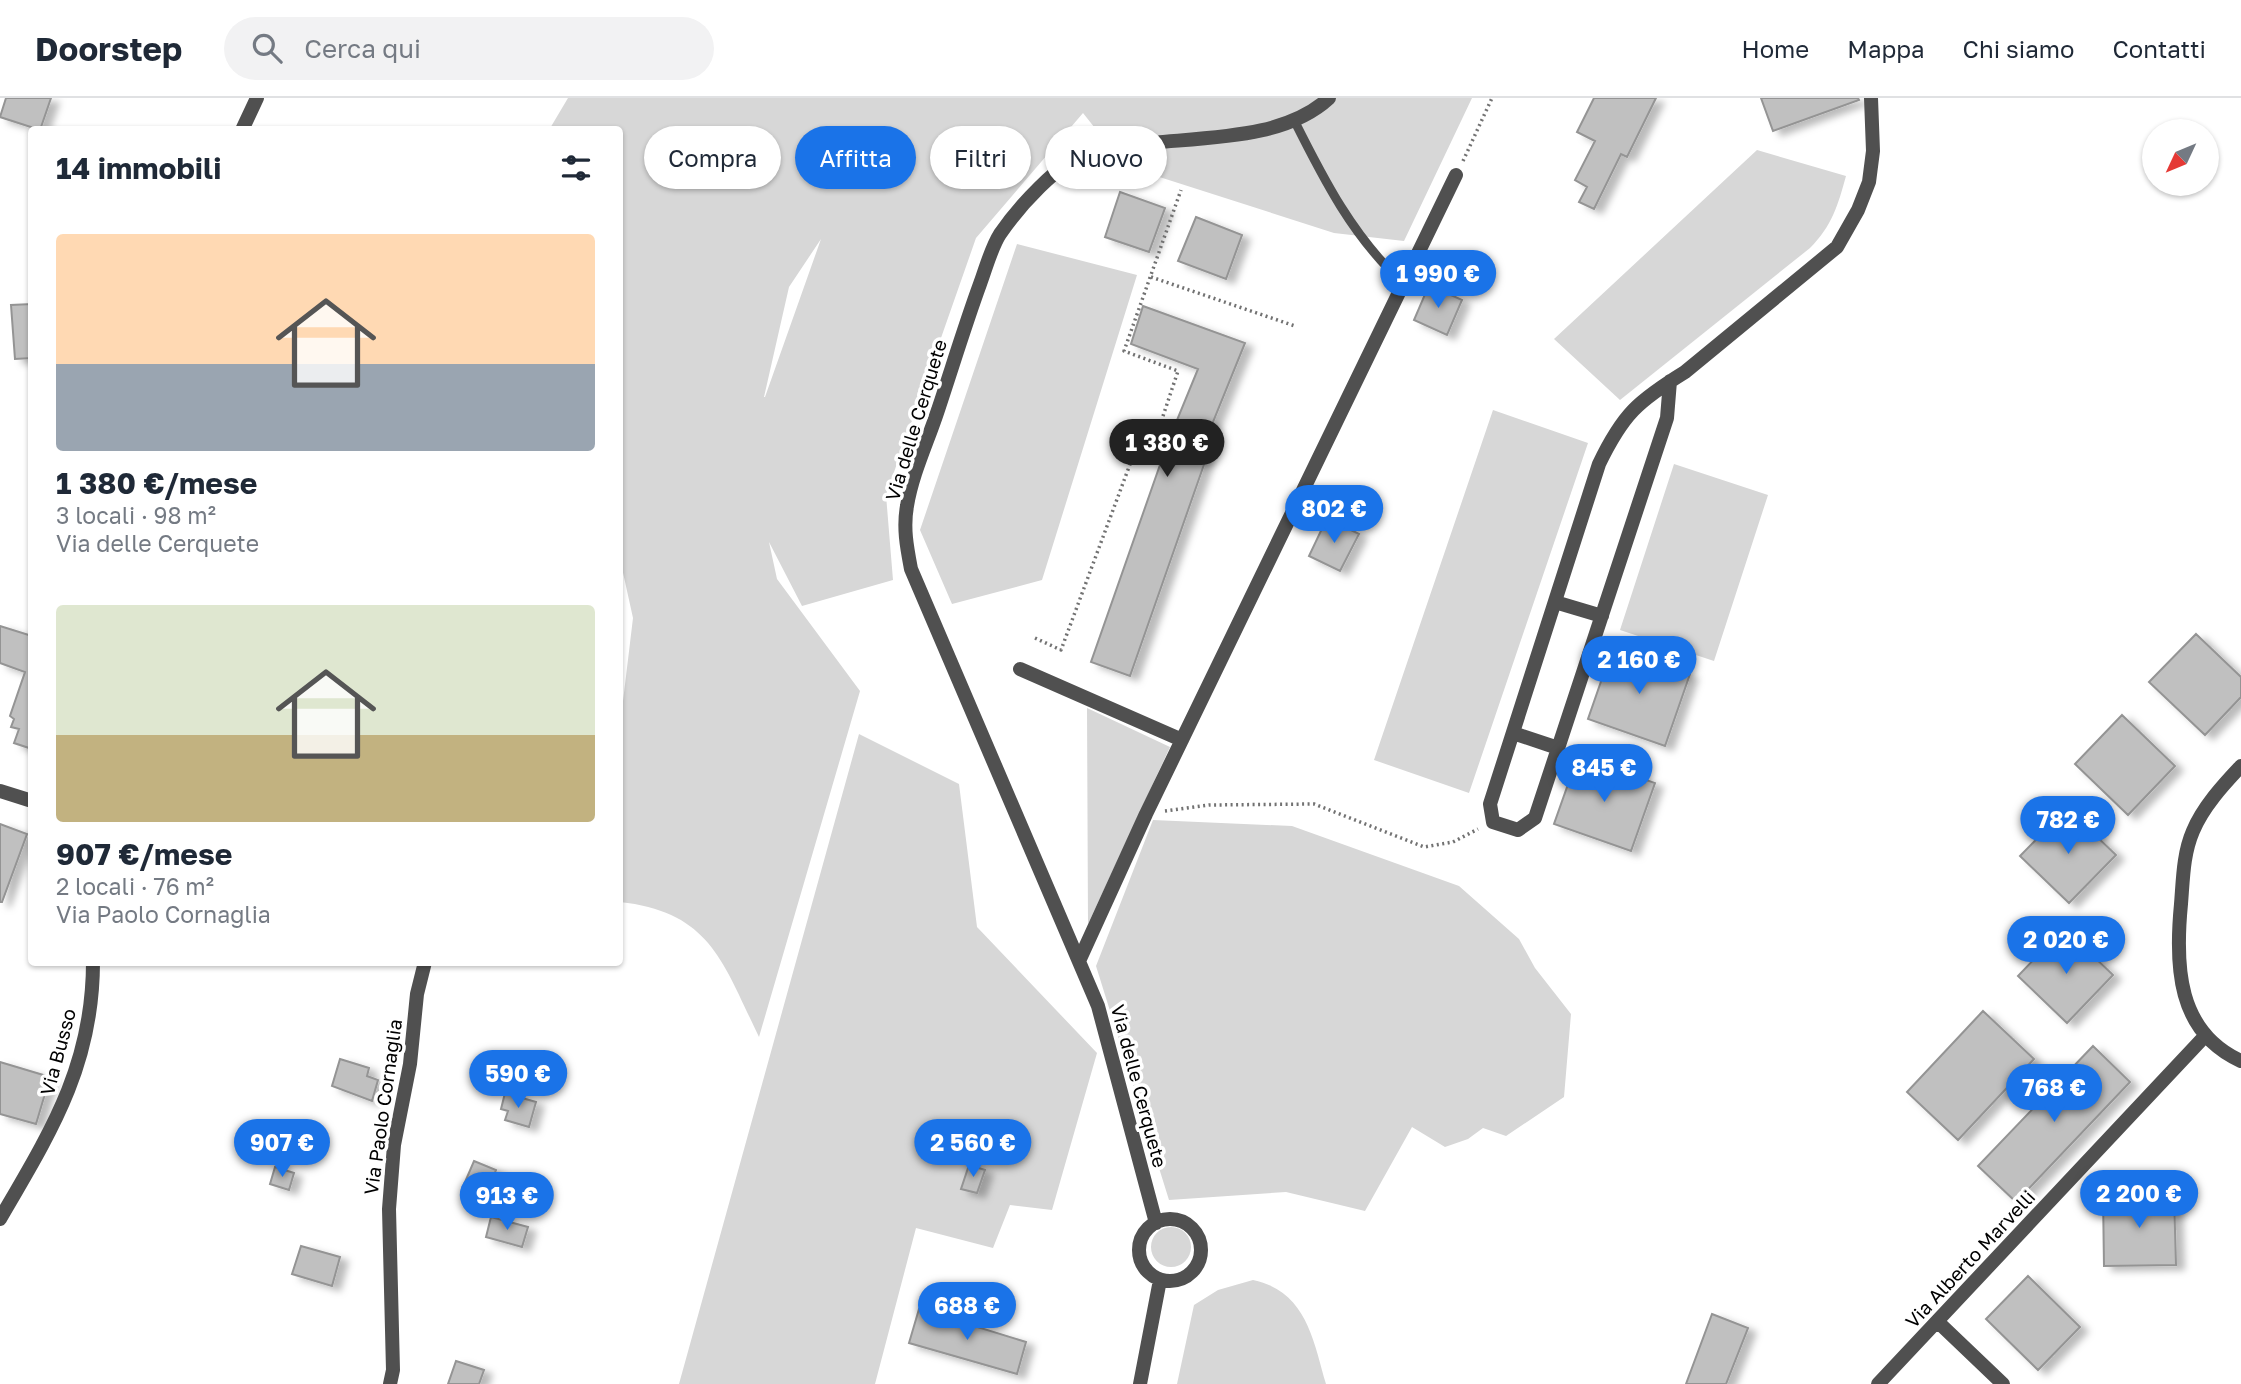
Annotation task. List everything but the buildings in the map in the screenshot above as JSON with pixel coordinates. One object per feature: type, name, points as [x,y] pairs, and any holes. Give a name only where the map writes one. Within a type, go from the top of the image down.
[{"type":"street","points":[[244,126],[257,98]]},
{"type":"street","name":"Via delle Cerquete","points":[[1156,1223],[1098,1006],[911,569],[905,537],[907,505],[966,322],[999,235],[1046,182],[1064,166],[1087,153],[1179,138],[1241,135],[1294,120],[1317,109],[1329,98]]},
{"type":"street","points":[[1670,381],[1667,418],[1535,818],[1518,830],[1493,822],[1490,804],[1599,464],[1614,433],[1635,404],[1670,381],[1807,275],[1837,247],[1858,210],[1869,182],[1873,151],[1871,98]]},
{"type":"street","points":[[1079,961],[1146,814],[1456,175]]},
{"type":"street","points":[[1555,602],[1602,616]]},
{"type":"street","points":[[1020,669],[1182,740]]},
{"type":"street","points":[[1513,733],[1558,748]]},
{"type":"street","points":[[2241,766],[2204,811],[2186,852],[2178,967],[2182,995],[2205,1036],[2225,1054],[2241,1061]]},
{"type":"street","points":[[0,791],[28,800]]},
{"type":"street","name":"Via Busso","points":[[0,1219],[68,1097],[90,1006],[93,966]]},
{"type":"street","name":"Via Paolo Cornaglia","points":[[390,1384],[393,1370],[389,1209],[394,1146],[410,1064],[417,994],[424,966]]},
{"type":"street","name":"Via Alberto Marvelli","points":[[1878,1384],[2205,1036]]},
{"type":"street","points":[[1179,1221],[1190,1227],[1201,1248],[1193,1271],[1184,1278],[1160,1280],[1149,1274],[1139,1253],[1146,1230],[1156,1223],[1179,1221]]},
{"type":"street","points":[[1140,1384],[1160,1280]]},
{"type":"street","points":[[1938,1322],[2003,1384]]},
{"type":"lane","points":[[1294,120],[1334,199],[1380,261],[1403,283]]},
{"type":"path","points":[[1456,175],[1492,98]]},
{"type":"path","points":[[1156,437],[1178,371],[1124,351],[1181,190]]},
{"type":"path","points":[[1151,277],[1295,326]]},
{"type":"path","points":[[1035,638],[1061,650],[1142,432]]},
{"type":"path","points":[[1146,814],[1209,805],[1314,804],[1424,847],[1452,842],[1493,822]]},
{"type":"shaded area","points":[[568,98],[1472,98],[1404,241],[1334,233],[1167,179],[1167,126],[1093,126],[1083,113],[1072,126],[1045,126],[1045,157],[1031,174],[1031,126],[930,126],[930,189],[1018,189],[976,238],[886,495],[893,580],[802,606],[769,542],[777,579],[860,691],[759,1037],[723,964],[694,930],[675,917],[651,908],[623,903],[623,701],[633,618],[623,573],[623,126],[551,126]],"holes":[[[821,239],[764,397],[789,287]]]},
{"type":"shaded area","points":[[1757,150],[1846,176],[1829,223],[1810,248],[1620,400],[1554,339]]},
{"type":"shaded area","points":[[1017,244],[1137,275],[1042,580],[952,604],[920,530]]},
{"type":"shaded area","points":[[1493,410],[1588,443],[1469,793],[1374,760]]},
{"type":"shaded area","points":[[1674,464],[1768,495],[1714,661],[1620,630]]},
{"type":"shaded area","points":[[1087,708],[1170,747],[1088,924]]},
{"type":"shaded area","points":[[859,734],[959,784],[977,927],[1097,1053],[1052,1210],[1010,1205],[993,1248],[916,1228],[875,1384],[679,1384]]},
{"type":"shaded area","points":[[1153,820],[1292,826],[1459,886],[1519,939],[1535,968],[1571,1014],[1564,1097],[1506,1136],[1483,1128],[1468,1139],[1445,1147],[1412,1127],[1365,1211],[1286,1192],[1169,1200],[1096,966]]},
{"type":"shaded area","points":[[1171,1227],[1185,1233],[1191,1247],[1185,1261],[1171,1267],[1157,1261],[1151,1247],[1157,1233]]},
{"type":"shaded area","points":[[1253,1280],[1271,1286],[1296,1306],[1311,1334],[1326,1384],[1177,1384],[1194,1305],[1218,1290]]}]
